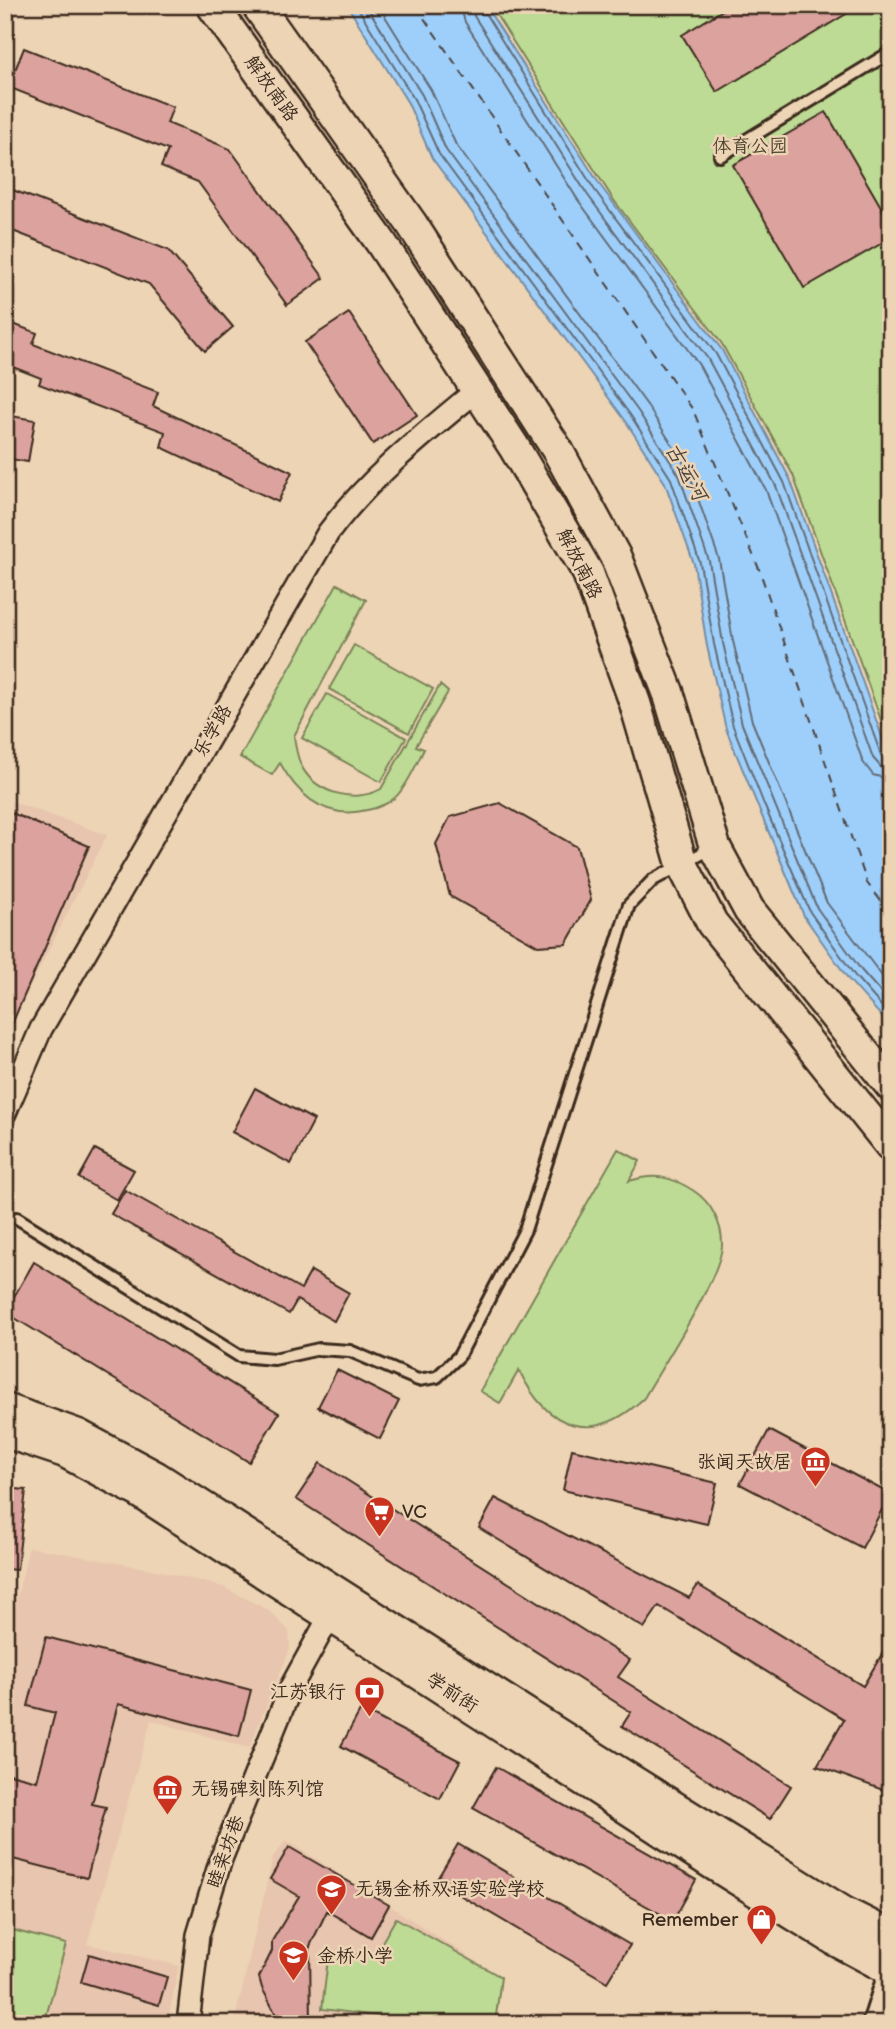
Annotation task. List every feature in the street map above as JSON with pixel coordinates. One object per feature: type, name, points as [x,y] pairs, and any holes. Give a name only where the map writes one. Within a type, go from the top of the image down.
[{"type":"main road","name":"解放南路","points":[[212,5],[380,241],[514,447],[589,573],[635,703],[682,864],[712,923],[891,1146]]},
{"type":"main road","name":"解放南路","points":[[257,5],[411,223],[558,451],[616,558],[668,692],[715,847],[749,910],[891,1086]]},
{"type":"main road","name":"学前街","points":[[5,1409],[78,1436],[156,1477],[597,1759],[845,1913],[891,1936]]},
{"type":"main road","name":"学前街","points":[[5,1432],[65,1452],[138,1492],[331,1614],[713,1864],[835,1940],[891,1970]]},
{"type":"street","name":"乐学路","points":[[5,1112],[41,1029],[328,533],[348,506],[417,440],[476,391]]},
{"type":"street","name":"睦亲坊巷","points":[[188,2024],[198,1935],[221,1859],[291,1687],[331,1614]]},
{"type":"street","points":[[876,2024],[891,1977]]},
{"type":"lane","points":[[720,156],[891,52]]},
{"type":"lane","points":[[18,1218],[239,1356],[275,1359],[319,1349],[350,1351],[418,1380],[437,1377],[458,1356],[525,1230],[629,905],[653,880],[715,847]]},
{"type":"shaded area","points":[[5,799],[107,835],[5,1036]]},
{"type":"shaded area","points":[[29,1547],[156,1570],[223,1587],[268,1610],[289,1631],[290,1649],[249,1748],[151,1720],[87,1944],[179,1966],[167,2024],[5,2024],[5,1649]]},
{"type":"shaded area","name":"无锡金桥双语实验学校","points":[[286,1840],[501,1977],[496,2024],[234,2024],[273,1857]]},
{"type":"green space","name":"体育公园","points":[[490,5],[891,5],[891,748],[793,475],[722,344],[613,199]]},
{"type":"green space","points":[[337,584],[366,600],[294,736],[300,763],[314,782],[335,793],[347,795],[381,789],[440,685],[448,692],[416,746],[424,749],[400,792],[381,806],[353,812],[339,812],[316,803],[296,786],[280,763],[272,775],[240,757]]},
{"type":"green space","points":[[354,645],[433,689],[409,733],[329,689]]},
{"type":"green space","points":[[327,694],[406,738],[381,782],[302,738]]},
{"type":"green space","points":[[618,1149],[640,1161],[629,1181],[647,1177],[670,1179],[694,1191],[711,1208],[722,1238],[719,1261],[712,1279],[644,1398],[625,1413],[607,1423],[589,1426],[557,1418],[530,1390],[519,1370],[500,1403],[480,1391]]},
{"type":"green space","points":[[396,1918],[501,1977],[495,2024],[438,2024],[322,2009],[329,1951],[374,1956]]},
{"type":"green space","points":[[5,1928],[66,1944],[44,2024],[5,2024]]},
{"type":"water","name":"古运河","points":[[347,5],[485,5],[600,185],[722,350],[790,479],[891,762],[891,1027],[849,980],[804,916],[759,809],[726,729],[707,646],[694,564],[665,483],[625,420],[432,158],[408,103]]},
{"type":"building","points":[[731,5],[861,5],[717,92],[682,35]]},
{"type":"building","points":[[24,48],[173,107],[167,123],[230,149],[324,278],[287,305],[198,182],[161,167],[168,150],[8,87]]},
{"type":"building","points":[[826,112],[891,224],[891,238],[804,288],[733,165]]},
{"type":"building","points":[[5,187],[168,250],[233,327],[205,351],[149,284],[5,228]]},
{"type":"building","points":[[349,313],[417,415],[373,444],[305,342]]},
{"type":"building","points":[[5,321],[37,333],[33,344],[158,392],[153,406],[292,472],[278,502],[161,447],[165,432],[39,384],[41,378],[5,364]]},
{"type":"building","points":[[5,415],[35,420],[28,462],[5,458]]},
{"type":"building","points":[[500,803],[577,847],[591,900],[566,944],[538,946],[450,896],[436,844],[450,817]]},
{"type":"building","points":[[5,810],[89,846],[5,1040]]},
{"type":"building","points":[[255,1088],[314,1120],[291,1164],[232,1132]]},
{"type":"building","points":[[95,1149],[134,1170],[117,1200],[79,1178]]},
{"type":"building","points":[[125,1190],[301,1289],[311,1271],[349,1293],[334,1321],[297,1300],[289,1314],[111,1214]]},
{"type":"building","points":[[34,1262],[279,1413],[249,1462],[5,1312]]},
{"type":"building","points":[[337,1370],[399,1401],[380,1439],[318,1407]]},
{"type":"building","name":"张闻天故居","points":[[769,1430],[890,1494],[862,1548],[740,1484]]},
{"type":"building","points":[[572,1449],[717,1483],[707,1524],[563,1490]]},
{"type":"building","points":[[320,1463],[630,1660],[618,1677],[791,1786],[770,1819],[622,1726],[631,1712],[296,1499]]},
{"type":"building","points":[[5,1488],[26,1490],[17,1570],[5,1569]]},
{"type":"building","points":[[495,1498],[689,1598],[698,1585],[863,1686],[891,1639],[891,1768],[883,1790],[817,1766],[844,1719],[659,1606],[644,1628],[479,1528]]},
{"type":"building","points":[[46,1637],[251,1690],[239,1736],[118,1704],[92,1804],[106,1807],[87,1878],[5,1857],[5,1793],[10,1774],[37,1781],[55,1713],[28,1706]]},
{"type":"building","points":[[361,1709],[460,1761],[440,1799],[341,1746]]},
{"type":"building","points":[[496,1767],[696,1880],[673,1921],[473,1808]]},
{"type":"building","points":[[458,1844],[630,1945],[607,1982],[436,1881]]},
{"type":"building","points":[[289,1847],[389,1905],[371,1937],[327,1911],[310,1946],[311,2024],[281,2024],[259,1977],[272,1951],[272,1941],[299,1896],[270,1879]]},
{"type":"building","points":[[89,1954],[167,1977],[159,2005],[81,1982]]},
{"type":"ferry route","points":[[415,5],[693,410],[759,569],[867,883],[891,914]]},
{"type":"place","name":"张闻天故居","points":[[815,1489]]},
{"type":"place","name":"VC","points":[[379,1539]]},
{"type":"place","name":"江苏银行","points":[[369,1719]]},
{"type":"place","name":"无锡碑刻陈列馆","points":[[168,1816]]},
{"type":"place","name":"无锡金桥双语实验学校","points":[[332,1916]]},
{"type":"place","name":"Remember","points":[[761,1947]]},
{"type":"place","name":"金桥小学","points":[[294,1983]]}]
